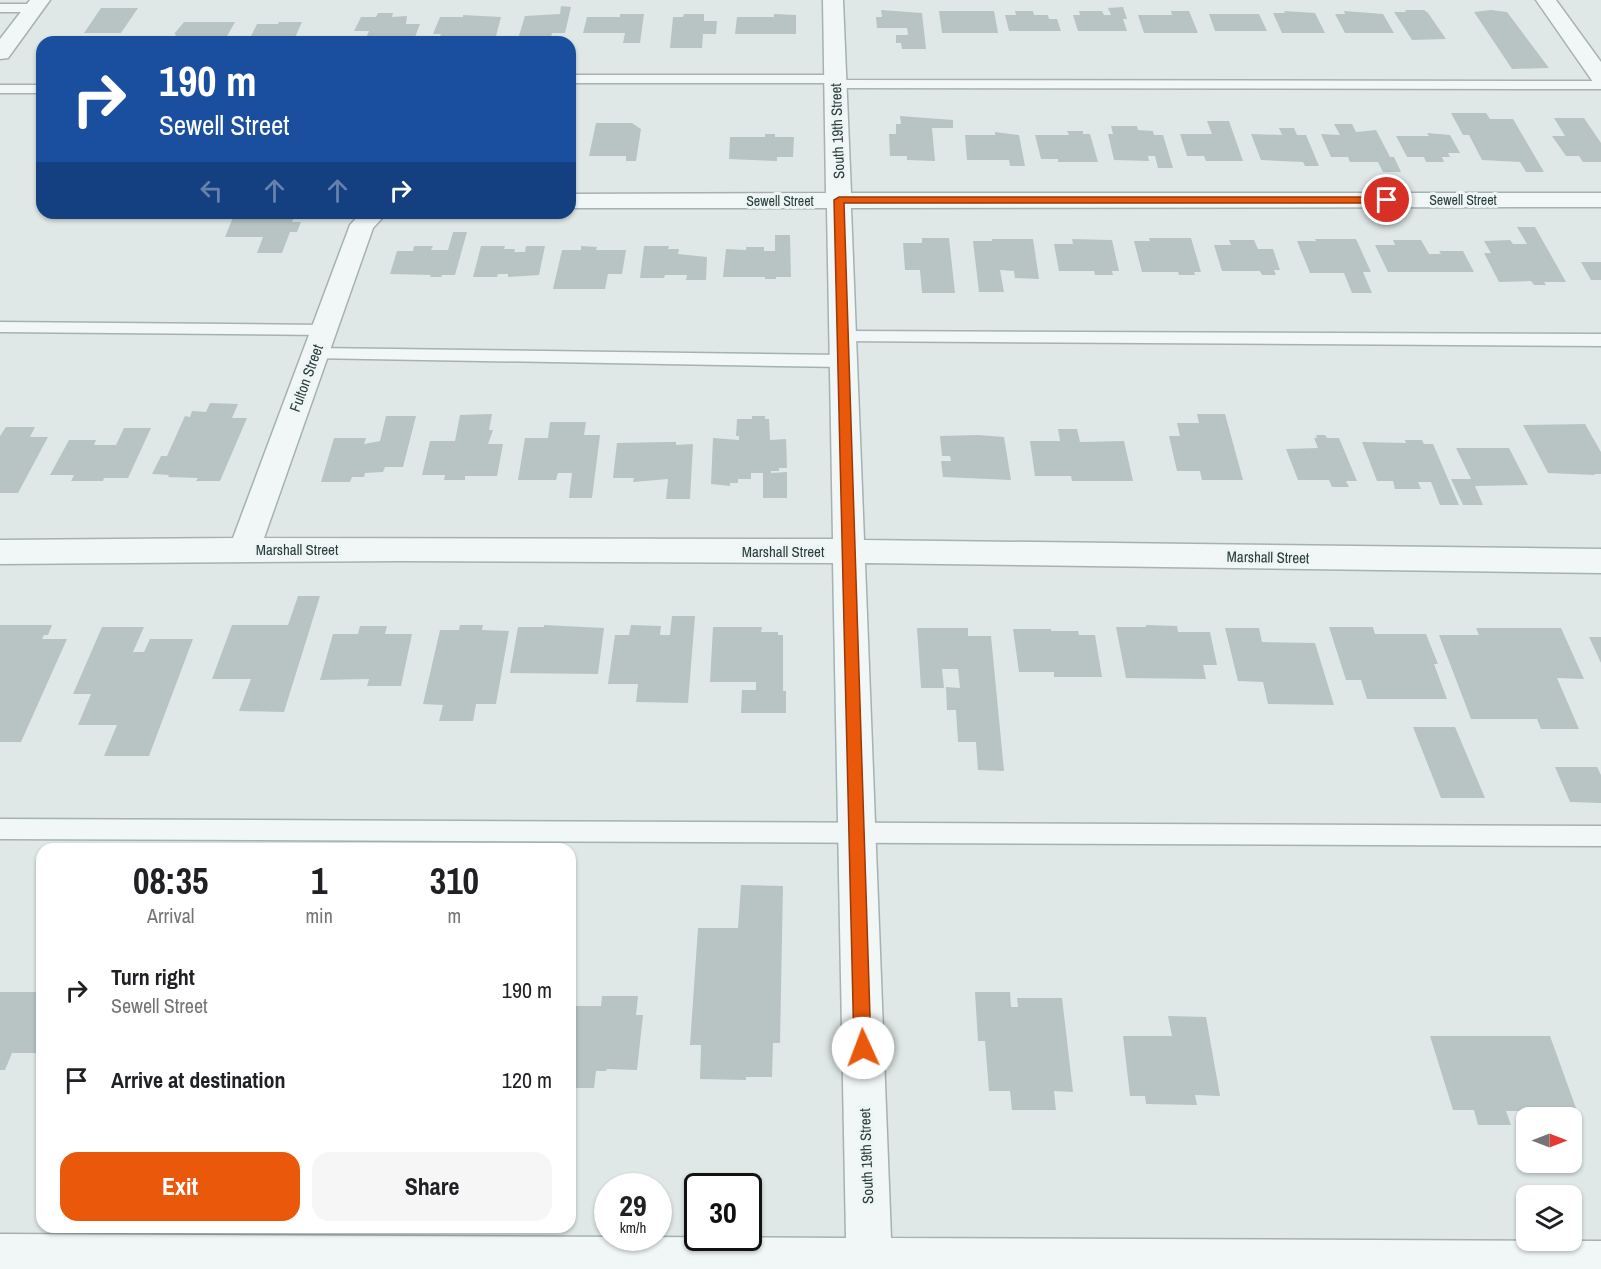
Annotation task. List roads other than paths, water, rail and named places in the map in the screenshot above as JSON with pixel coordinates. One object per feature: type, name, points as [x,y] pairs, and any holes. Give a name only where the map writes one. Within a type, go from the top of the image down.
[{"type":"street","name":"South 19th Street","points":[[833,0],[869,1266]]},
{"type":"street","points":[[1546,0],[1600,78]]},
{"type":"street","points":[[0,53],[37,4]]},
{"type":"street","name":"Sewell Street","points":[[576,201],[1601,200]]},
{"type":"street","name":"Fulton Street","points":[[245,548],[362,225],[368,219]]},
{"type":"street","name":"Marshall Street","points":[[0,552],[245,548],[1601,561]]},
{"type":"street","points":[[0,1257],[869,1266],[1601,1264]]},
{"type":"lane","points":[[0,8],[37,4]]},
{"type":"lane","points":[[576,79],[835,82],[1600,78]]},
{"type":"lane","points":[[0,89],[36,89]]},
{"type":"lane","points":[[0,327],[319,342],[843,349],[1601,340]]},
{"type":"lane","points":[[0,828],[1601,836]]}]
